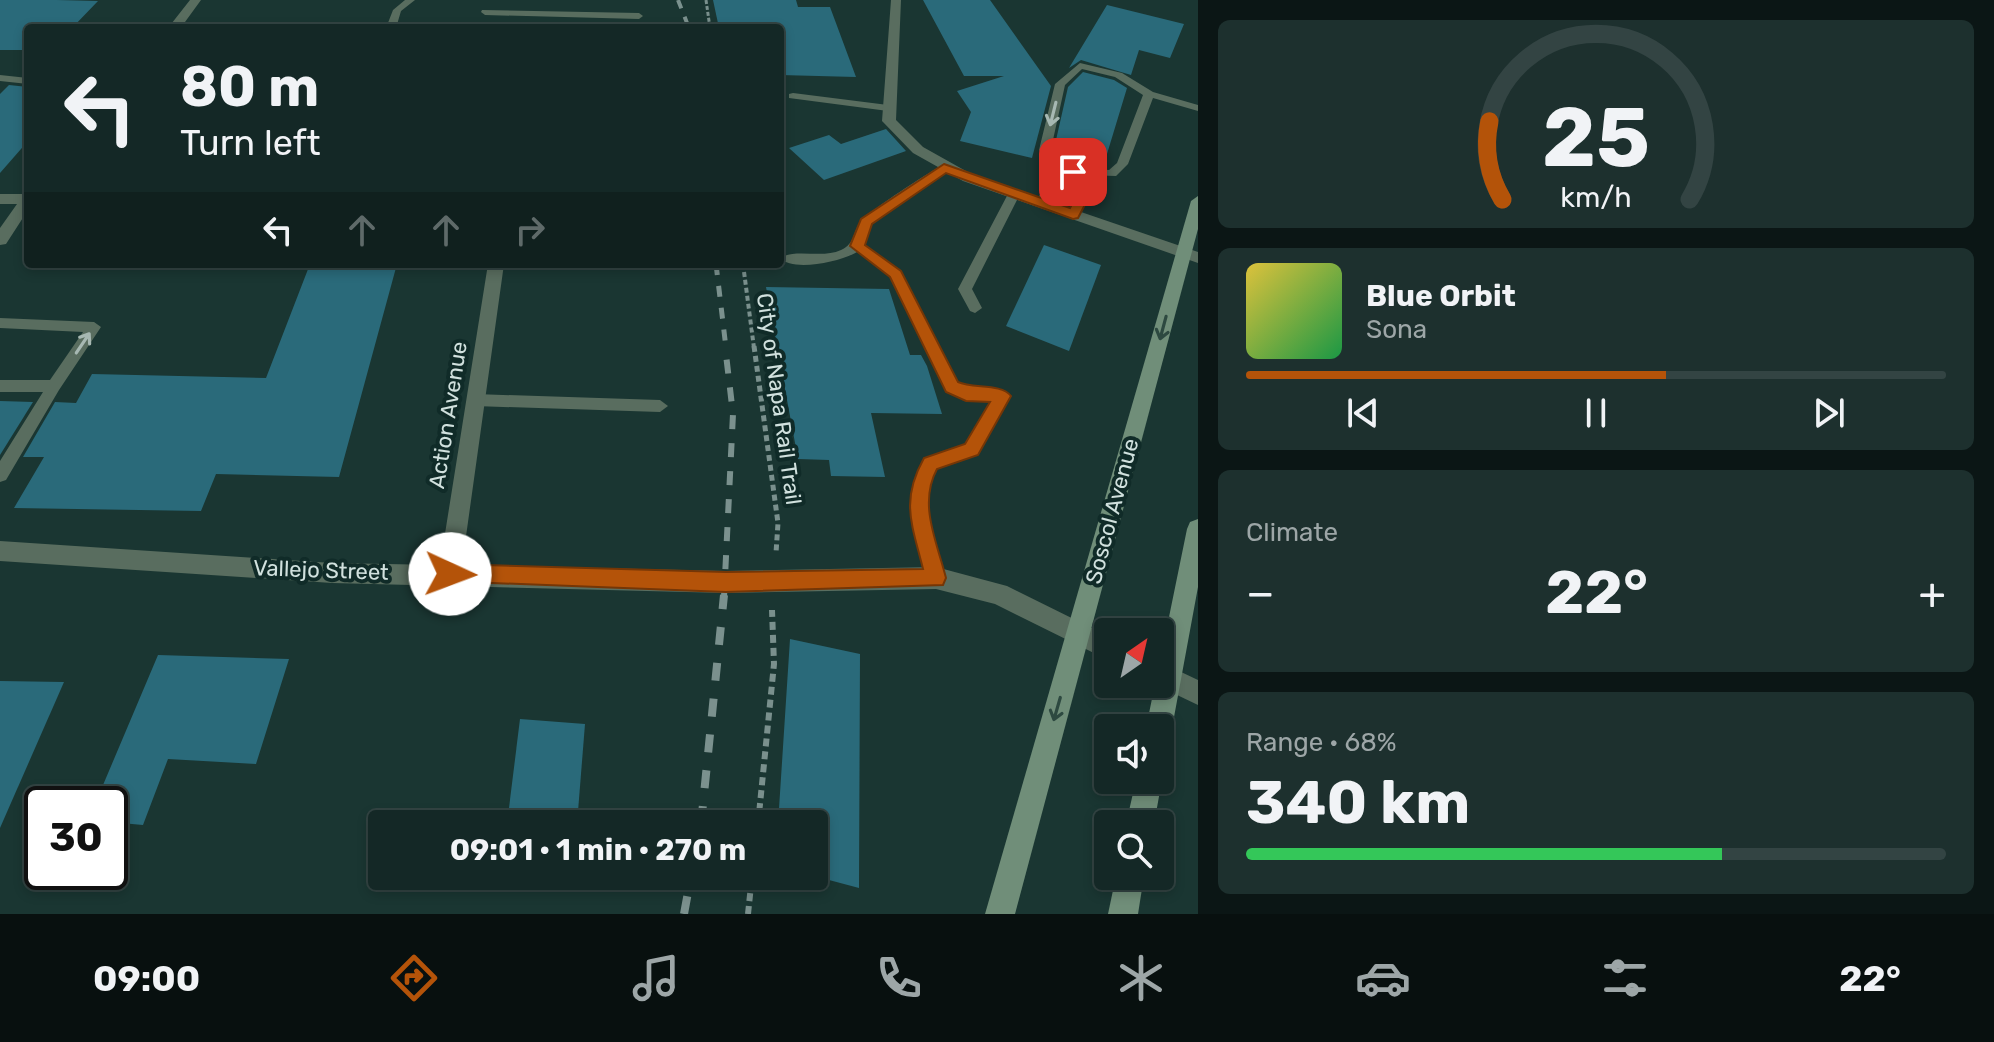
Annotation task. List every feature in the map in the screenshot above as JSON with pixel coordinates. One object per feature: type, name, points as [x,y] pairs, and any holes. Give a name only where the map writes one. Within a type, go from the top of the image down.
[{"type":"main road","name":"Soscol Avenue","points":[[1000,914],[1078,634],[1191,256],[1198,201]]},
{"type":"main road","points":[[1174,637],[1198,529]]},
{"type":"main road","points":[[1123,914],[1127,890]]},
{"type":"street","points":[[177,24],[196,0]]},
{"type":"street","points":[[896,0],[888,108],[889,121],[898,133],[944,168],[1191,256]]},
{"type":"street","points":[[0,199],[24,200]]},
{"type":"street","points":[[0,240],[24,206]]},
{"type":"street","name":"Action Avenue","points":[[450,574],[495,268]]},
{"type":"street","name":"Vallejo Street","points":[[0,551],[332,573],[726,582],[936,578],[999,594],[1094,641]]},
{"type":"street","points":[[1174,681],[1198,693]]},
{"type":"lane","points":[[392,24],[397,10],[411,0]]},
{"type":"lane","points":[[483,24],[487,0]]},
{"type":"lane","points":[[485,12],[639,16]]},
{"type":"lane","points":[[1073,215],[1085,193],[1072,175],[1045,150],[1060,84],[1080,66],[1095,68],[1139,85],[1149,94],[1198,108]]},
{"type":"lane","points":[[1091,82],[1095,68]]},
{"type":"lane","points":[[0,78],[24,81]]},
{"type":"lane","points":[[1041,203],[1053,182],[1072,175],[1112,174],[1122,164],[1149,94]]},
{"type":"lane","points":[[793,96],[888,108]]},
{"type":"lane","points":[[1059,165],[1067,143]]},
{"type":"lane","points":[[786,259],[827,259],[857,246],[866,222],[944,168]]},
{"type":"lane","points":[[975,308],[965,289],[1014,194]]},
{"type":"lane","points":[[857,246],[896,274],[952,387],[966,394],[1002,396],[971,450],[931,463],[920,483],[917,504],[936,578]]},
{"type":"lane","points":[[0,323],[94,327],[0,475]]},
{"type":"lane","points":[[0,386],[54,386]]},
{"type":"lane","points":[[475,400],[660,406]]},
{"type":"path","points":[[706,0],[709,24]]},
{"type":"path","name":"City of Napa Rail Trail","points":[[744,268],[778,540]]},
{"type":"path","points":[[759,810],[774,664],[772,611]]},
{"type":"path","points":[[748,914],[751,890]]},
{"type":"building","points":[[0,0],[98,1],[76,24],[24,24],[24,50],[0,50]]},
{"type":"building","points":[[713,0],[796,0],[798,7],[830,7],[856,77],[784,75],[784,24],[718,24]]},
{"type":"building","points":[[923,0],[990,0],[1051,86],[1032,158],[960,141],[971,112],[957,91],[1004,76],[964,76]]},
{"type":"building","points":[[1107,5],[1184,24],[1170,58],[1139,50],[1131,75],[1081,60],[1069,68]]},
{"type":"building","points":[[1083,72],[1114,80],[1127,88],[1107,154],[1075,145],[1071,138],[1056,140],[1068,87]]},
{"type":"building","points":[[9,85],[24,87],[24,146],[0,173],[0,94]]},
{"type":"building","points":[[886,129],[906,151],[824,180],[789,148],[829,135],[841,144]]},
{"type":"building","points":[[1044,245],[1101,265],[1069,351],[1006,326]]},
{"type":"building","points":[[308,268],[396,268],[339,477],[216,474],[201,511],[14,508],[44,457],[23,457],[55,402],[76,403],[92,374],[266,378]]},
{"type":"building","points":[[766,287],[889,289],[910,355],[921,355],[927,366],[942,414],[871,413],[885,477],[831,476],[829,460],[798,459]]},
{"type":"building","points":[[0,401],[33,402],[0,455]]},
{"type":"building","points":[[790,639],[860,654],[859,888],[828,880],[828,810],[779,810]]},
{"type":"building","points":[[158,655],[289,659],[256,764],[168,759],[143,825],[128,824],[128,786],[103,786]]},
{"type":"building","points":[[0,681],[64,682],[0,828]]},
{"type":"building","points":[[520,719],[585,724],[578,810],[509,810]]},
{"type":"railway","points":[[678,0],[687,24]]},
{"type":"railway","points":[[716,268],[726,348]]},
{"type":"railway","points":[[724,597],[733,414],[725,346]]},
{"type":"railway","points":[[702,810],[724,595]]},
{"type":"railway","points":[[684,914],[688,890]]},
{"type":"route","points":[[450,574],[726,582],[936,578],[917,504],[920,483],[931,463],[971,450],[1002,396],[966,394],[952,387],[896,274],[857,246],[866,222],[944,168],[1073,215],[1085,193],[1071,178],[1073,172]]}]
